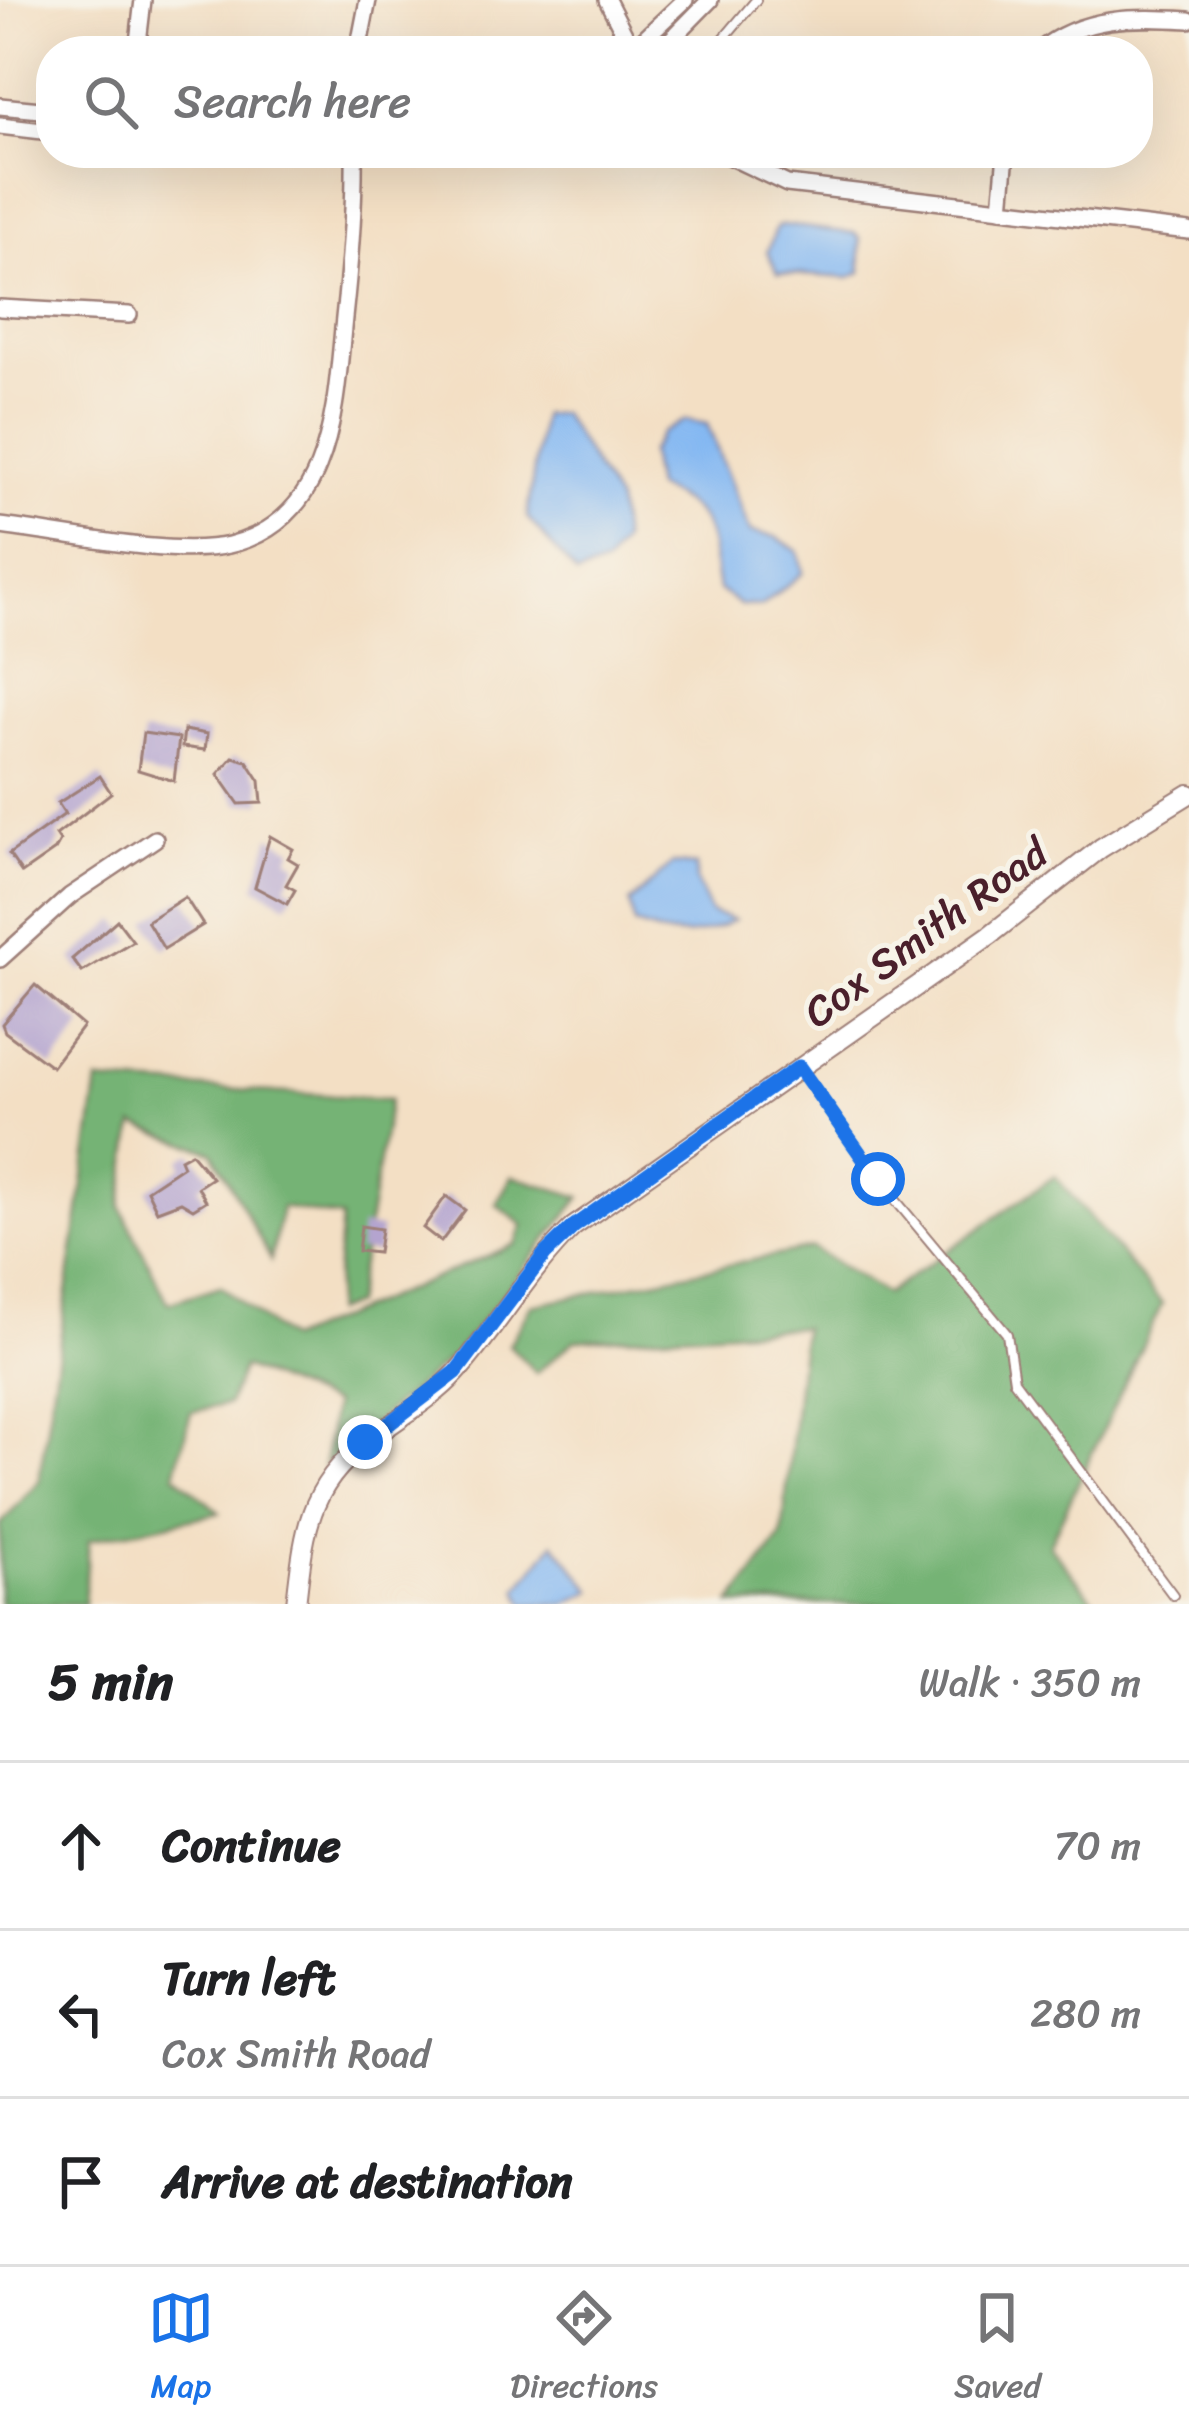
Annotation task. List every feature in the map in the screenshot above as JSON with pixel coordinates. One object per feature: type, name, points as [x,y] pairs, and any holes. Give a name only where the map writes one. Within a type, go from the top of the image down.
[{"type":"street","points":[[139,36],[143,0]]},
{"type":"street","points":[[361,36],[368,0]]},
{"type":"street","points":[[607,0],[625,36]]},
{"type":"street","points":[[648,36],[685,0]]},
{"type":"street","points":[[675,36],[710,0]]},
{"type":"street","points":[[1067,36],[1092,23],[1128,16],[1189,20]]},
{"type":"street","points":[[0,106],[36,110]]},
{"type":"street","points":[[0,126],[36,130]]},
{"type":"street","points":[[0,526],[212,548],[252,537],[291,511],[327,450],[334,413],[352,243],[354,168]]},
{"type":"street","points":[[753,168],[787,184],[1189,231]]},
{"type":"street","points":[[1000,209],[1004,168]]},
{"type":"street","points":[[0,308],[129,315]]},
{"type":"street","name":"Cox Smith Road","points":[[296,1604],[308,1516],[338,1465],[443,1386],[545,1254],[573,1227],[990,935],[1101,848],[1189,794]]},
{"type":"street","points":[[0,959],[58,905],[155,839]]},
{"type":"lane","points":[[726,36],[756,0]]},
{"type":"lane","points":[[799,1067],[878,1179],[1007,1334],[1014,1381],[1173,1595]]},
{"type":"green space","points":[[98,1082],[390,1099],[354,1304],[333,1312],[341,1218],[282,1207],[271,1260],[213,1152],[134,1125],[121,1207],[168,1303],[221,1286],[288,1340],[516,1244],[523,1225],[496,1204],[512,1176],[581,1197],[455,1354],[324,1465],[333,1404],[243,1367],[228,1404],[191,1412],[175,1474],[220,1513],[89,1540],[84,1604],[0,1604],[0,1525],[39,1481]]},
{"type":"green space","points":[[1055,1176],[1162,1304],[1049,1545],[1097,1604],[731,1604],[782,1536],[803,1327],[575,1340],[536,1373],[509,1345],[531,1305],[812,1248],[886,1294]]},
{"type":"water","points":[[777,227],[854,233],[860,239],[861,272],[849,278],[778,273],[767,252]]},
{"type":"water","points":[[561,413],[617,502],[622,541],[606,564],[577,575],[527,517],[542,415]]},
{"type":"water","points":[[685,420],[707,424],[750,532],[776,537],[798,551],[803,573],[761,606],[740,605],[718,589],[705,526],[688,505],[655,488],[649,453],[661,433]]},
{"type":"water","points":[[672,864],[696,866],[696,881],[710,912],[734,920],[684,935],[634,924],[630,903]]},
{"type":"water","points":[[554,1543],[593,1591],[564,1604],[525,1604],[518,1589]]},
{"type":"building","points":[[184,730],[207,734],[205,750],[182,747]]},
{"type":"building","points":[[143,733],[179,738],[174,781],[138,770]]},
{"type":"building","points":[[233,757],[247,761],[260,781],[262,803],[239,804],[218,774]]},
{"type":"building","points":[[100,776],[111,793],[56,835],[60,841],[55,850],[22,873],[9,854],[65,814],[58,803]]},
{"type":"building","points":[[270,836],[293,849],[288,858],[298,864],[286,885],[295,890],[287,904],[255,887]]},
{"type":"building","points":[[185,897],[203,925],[164,949],[147,921]]},
{"type":"building","points":[[117,920],[133,941],[82,972],[72,959]]},
{"type":"building","points":[[35,985],[83,1026],[52,1067],[5,1032],[2,1024]]},
{"type":"building","points":[[191,1153],[212,1178],[198,1187],[206,1201],[193,1209],[181,1202],[157,1211],[147,1190],[183,1166],[180,1159]]},
{"type":"building","points":[[446,1196],[465,1210],[441,1242],[423,1228]]},
{"type":"building","points":[[361,1226],[381,1229],[378,1253],[358,1251]]},
{"type":"route","points":[[365,1442],[443,1386],[545,1254],[573,1227],[799,1067],[878,1179]]}]
